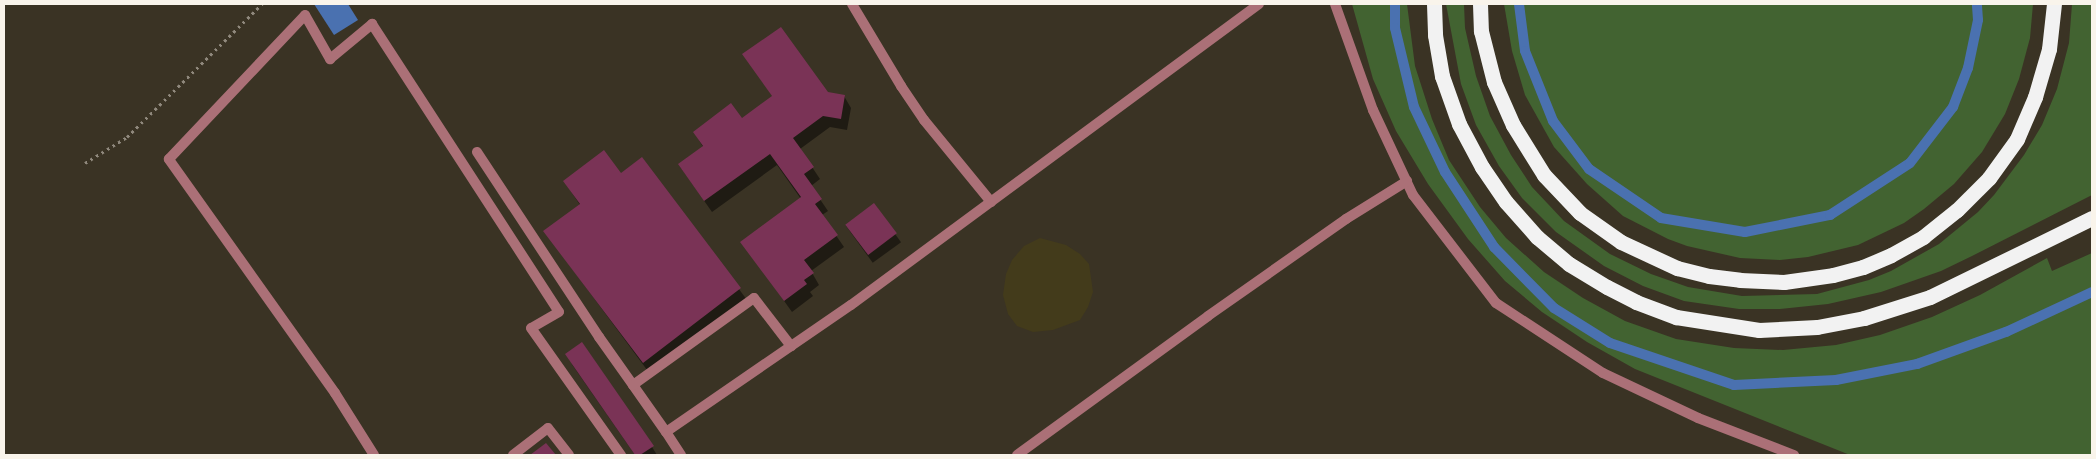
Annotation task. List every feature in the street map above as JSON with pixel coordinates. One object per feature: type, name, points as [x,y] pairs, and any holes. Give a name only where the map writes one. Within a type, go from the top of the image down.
[{"type":"highway","points":[[1434,4],[1435,34],[1442,76],[1456,116],[1482,167],[1506,202],[1537,237],[1569,264],[1621,294],[1676,316],[1759,330],[1816,327],[1864,318],[1930,296],[2092,218]]},
{"type":"highway","points":[[1480,4],[1481,32],[1494,82],[1513,125],[1544,175],[1580,213],[1621,242],[1677,268],[1709,276],[1740,280],[1784,282],[1840,273],[1863,267],[1891,255],[1923,237],[1956,210],[1989,178],[2017,139],[2035,98],[2049,49],[2054,4]]},
{"type":"lane","points":[[852,4],[900,86],[924,120],[991,202]]},
{"type":"lane","points":[[666,432],[792,346],[1259,4]]},
{"type":"lane","points":[[1335,4],[1373,110],[1413,195],[1496,303],[1603,373],[1698,418],[1794,455]]},
{"type":"lane","points":[[374,455],[335,393],[169,159],[305,15],[330,59],[372,24],[559,312],[531,328],[621,455]]},
{"type":"lane","points":[[477,152],[593,329],[634,385],[680,455]]},
{"type":"lane","points":[[1017,455],[1208,316],[1346,219],[1407,181]]},
{"type":"lane","points":[[634,385],[754,298],[792,346]]},
{"type":"lane","points":[[512,455],[548,428],[569,455]]},
{"type":"path","points":[[85,162],[127,137],[262,4]]},
{"type":"green space","points":[[1352,4],[1407,4],[1415,66],[1432,119],[1449,160],[1480,207],[1506,238],[1544,272],[1583,298],[1625,321],[1676,339],[1734,348],[1783,350],[1836,345],[1880,335],[1932,317],[1980,295],[2047,258],[2052,271],[2092,253],[2092,455],[1850,455],[1635,369],[1587,342],[1542,312],[1505,281],[1468,239],[1428,184],[1396,131],[1373,79]]},
{"type":"green space","points":[[1446,4],[1464,4],[1465,28],[1476,76],[1490,116],[1511,155],[1532,187],[1564,221],[1610,254],[1651,274],[1688,287],[1742,296],[1817,294],[1869,280],[1891,271],[1939,244],[1978,212],[1994,195],[2024,155],[2042,125],[2057,89],[2069,43],[2072,4],[2092,4],[2092,195],[1941,271],[1881,292],[1828,304],[1780,309],[1739,309],[1684,301],[1643,286],[1604,266],[1556,232],[1522,198],[1499,166],[1476,125],[1461,84]]},
{"type":"green space","points":[[1504,4],[2033,4],[2030,38],[2019,79],[2005,114],[1982,152],[1954,184],[1904,223],[1858,245],[1808,257],[1780,260],[1740,258],[1687,246],[1668,239],[1623,216],[1587,184],[1554,147],[1525,95],[1512,51]]},
{"type":"sand","points":[[1040,238],[1066,245],[1080,254],[1089,264],[1093,292],[1088,307],[1080,320],[1053,330],[1033,332],[1017,326],[1008,314],[1003,295],[1006,274],[1012,260],[1024,246]]},
{"type":"water","points":[[314,4],[348,4],[358,20],[334,35]]},
{"type":"building","points":[[781,27],[828,92],[845,95],[841,119],[823,116],[793,138],[814,167],[804,174],[822,199],[815,204],[838,235],[804,260],[814,273],[804,280],[807,284],[784,301],[740,242],[801,197],[770,154],[704,201],[678,164],[703,146],[693,132],[731,103],[742,118],[772,96],[742,54]]},
{"type":"building","points":[[604,150],[621,173],[642,157],[741,288],[643,363],[543,231],[580,204],[563,181]]},
{"type":"building","points":[[874,203],[897,233],[868,255],[845,225]]},
{"type":"building","points":[[582,342],[654,446],[640,455],[635,455],[565,354]]},
{"type":"building","points":[[546,443],[556,455],[530,455]]},
{"type":"waterway","points":[[1395,4],[1395,28],[1414,107],[1445,172],[1494,247],[1554,308],[1610,343],[1734,385],[1836,380],[1917,364],[2006,332],[2092,292]]},
{"type":"waterway","points":[[1519,4],[1525,51],[1553,121],[1589,169],[1661,218],[1745,232],[1830,215],[1910,163],[1953,107],[1968,68],[1978,20],[1977,4]]}]
